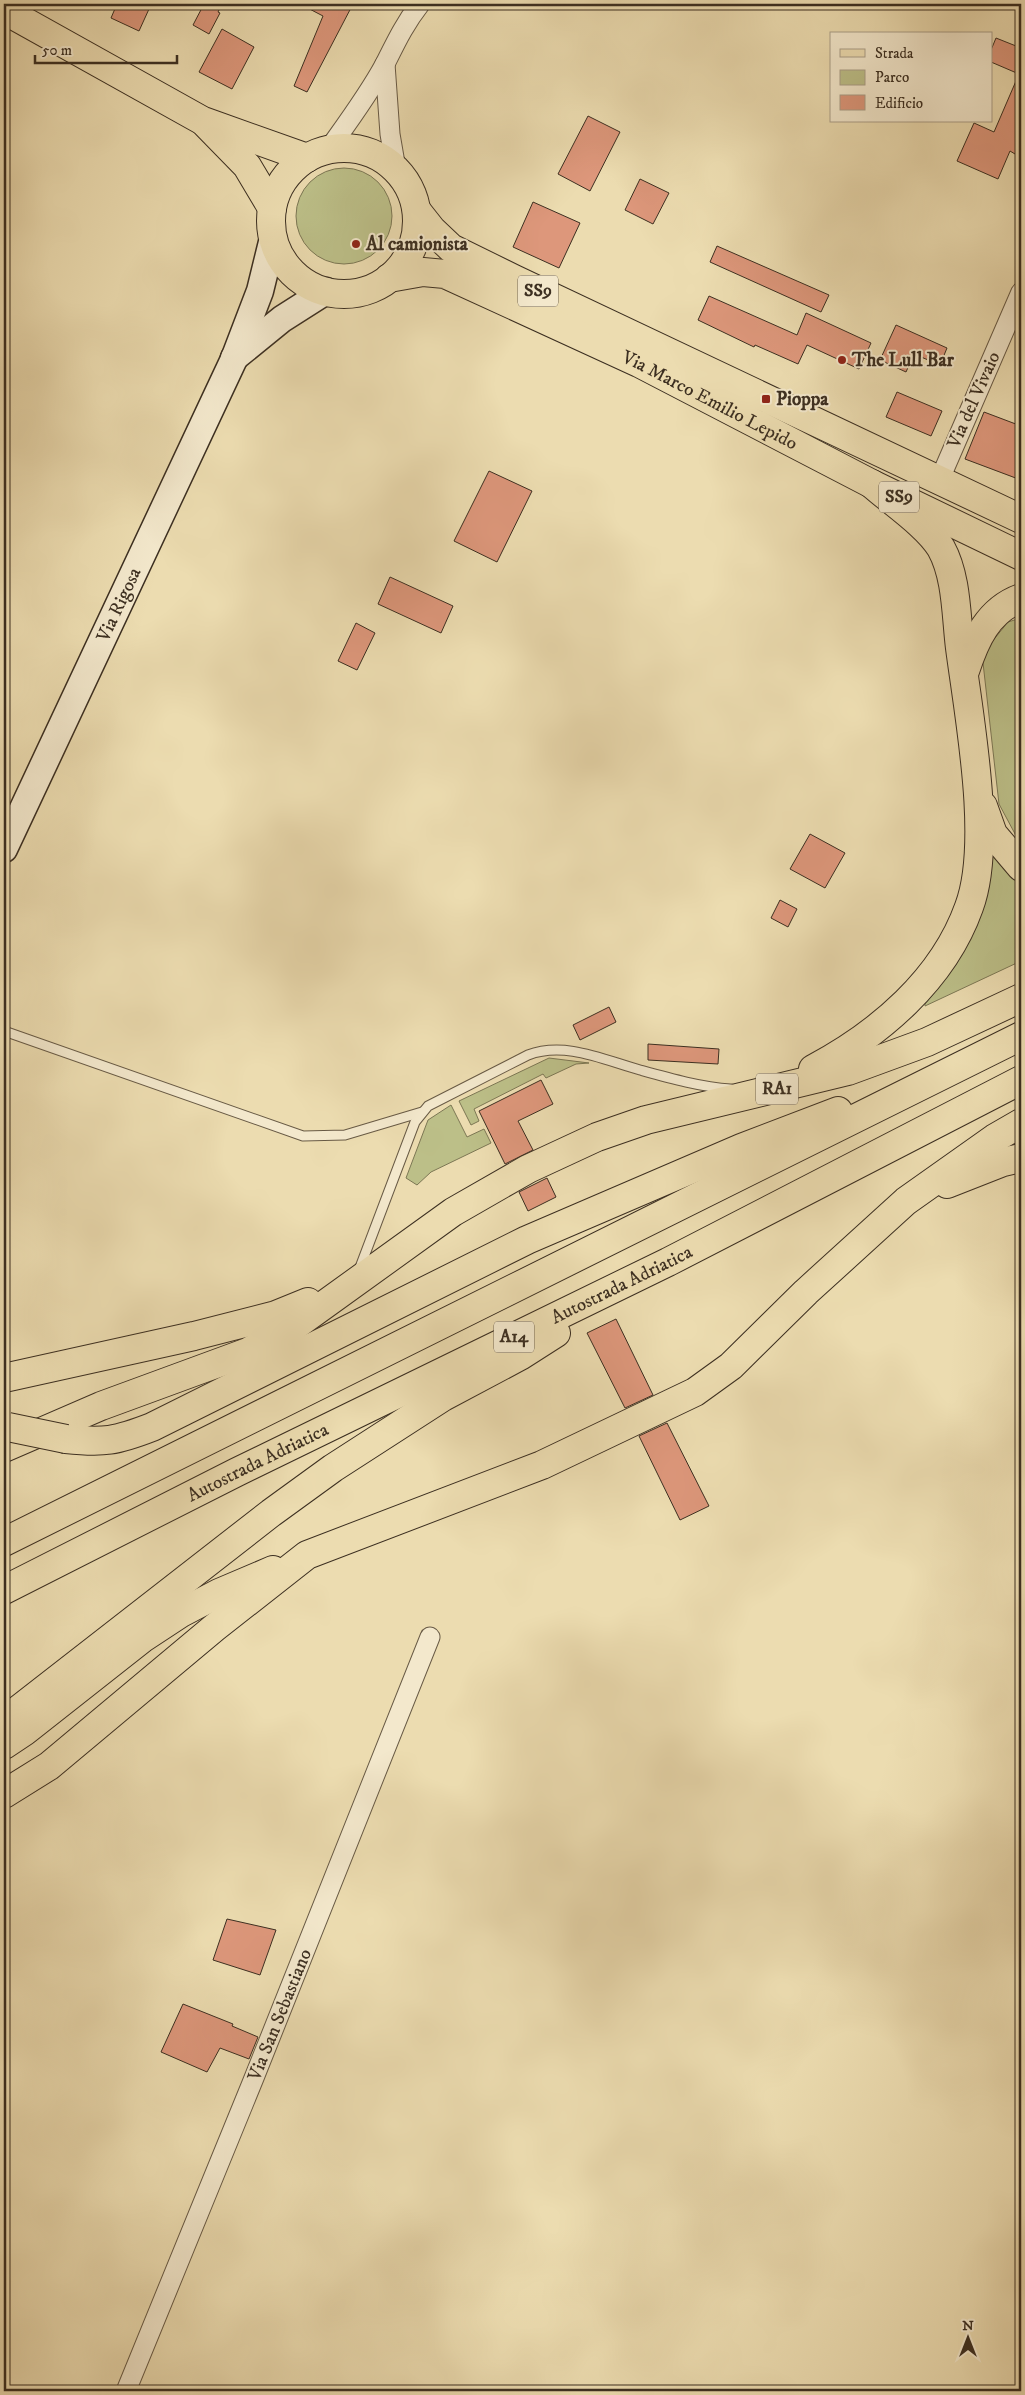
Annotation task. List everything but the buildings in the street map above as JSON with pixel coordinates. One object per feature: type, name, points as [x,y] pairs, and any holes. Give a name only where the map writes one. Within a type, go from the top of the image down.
[{"type":"main road","name":"SS9","points":[[4,10],[204,122],[318,154]]},
{"type":"main road","name":"SS9","points":[[204,122],[247,166],[272,208]]},
{"type":"main road","name":"SS9","points":[[346,148],[365,150],[382,158],[396,170],[414,196],[417,212],[417,230],[412,248],[403,265],[390,278],[370,289],[348,294],[326,291],[308,284],[292,272],[280,257],[273,238],[271,223],[272,208],[279,188],[291,171],[318,154],[346,148]]},
{"type":"main road","name":"Via Marco Emilio Lepido","points":[[417,212],[451,248],[1021,519]]},
{"type":"main road","name":"Via Rigosa","points":[[4,850],[234,359],[260,291],[273,238]]},
{"type":"main road","name":"Via Marco Emilio Lepido","points":[[390,278],[423,272],[445,274],[639,363],[872,484],[1021,556]]},
{"type":"main road","name":"Via Rigosa","points":[[234,359],[282,319],[326,291]]},
{"type":"main road","points":[[771,1091],[837,1056],[880,1028],[908,1001],[939,964],[969,907],[976,882],[978,861],[977,791],[952,587],[940,548],[923,528],[872,484]]},
{"type":"main road","points":[[964,675],[974,643],[982,630],[995,614],[1008,603],[1021,598]]},
{"type":"main road","points":[[977,791],[993,834],[1021,867]]},
{"type":"main road","name":"RA1","points":[[354,1284],[452,1212],[528,1169],[597,1137],[646,1120],[848,1071],[927,1042],[1021,998]]},
{"type":"main road","name":"A14","points":[[4,1542],[985,1056],[1021,1036]]},
{"type":"main road","points":[[5,1434],[93,1442],[120,1440],[152,1428],[527,1240],[741,1148],[985,1056]]},
{"type":"main road","name":"Autostrada Adriatica","points":[[4,1590],[237,1472],[668,1262],[1021,1080]]},
{"type":"main road","points":[[4,1746],[143,1638],[181,1613],[219,1593],[308,1555],[542,1465],[594,1442],[647,1414],[695,1392],[731,1366],[813,1285],[906,1201],[995,1138],[1021,1123]]},
{"type":"main road","points":[[906,1201],[1003,1162],[1021,1158]]},
{"type":"main road","points":[[4,1721],[271,1513],[333,1468],[443,1397],[520,1356],[668,1262]]},
{"type":"main road","points":[[5,1434],[101,1406],[248,1352],[299,1323],[354,1284]]},
{"type":"main road","points":[[4,1378],[276,1315],[354,1284]]},
{"type":"main road","points":[[4,1794],[49,1766],[214,1628],[308,1555]]},
{"type":"street","points":[[318,154],[351,119],[385,64],[397,37],[420,4]]},
{"type":"street","points":[[385,64],[390,134],[396,170]]},
{"type":"street","name":"Via del Vivaio","points":[[939,481],[1021,292]]},
{"type":"street","name":"Via San Sebastiano","points":[[126,2391],[254,2078],[430,1637]]},
{"type":"lane","points":[[4,1032],[303,1136],[345,1135],[422,1112]]},
{"type":"lane","points":[[354,1284],[415,1122],[422,1112],[428,1106],[543,1050],[559,1049],[581,1053],[719,1088],[771,1091]]},
{"type":"green space","points":[[344,168],[362,172],[378,182],[388,198],[392,216],[388,234],[378,250],[362,260],[344,264],[326,260],[310,250],[300,234],[296,216],[300,198],[310,182],[326,172]]},
{"type":"green space","points":[[1021,618],[1021,845],[999,804],[982,654],[1008,622]]},
{"type":"green space","points":[[987,844],[1021,883],[1021,961],[925,1006],[957,963],[968,939]]},
{"type":"green space","points":[[549,1058],[589,1063],[576,1064],[546,1078],[543,1074],[474,1109],[479,1121],[471,1125],[459,1101]]},
{"type":"green space","points":[[451,1105],[467,1137],[484,1129],[491,1143],[431,1172],[417,1185],[406,1178],[428,1120]]},
{"type":"place","name":"Al camionista","points":[[356,244]]},
{"type":"place","name":"The Lull Bar","points":[[842,360]]},
{"type":"place","name":"Pioppa","points":[[766,399]]}]
